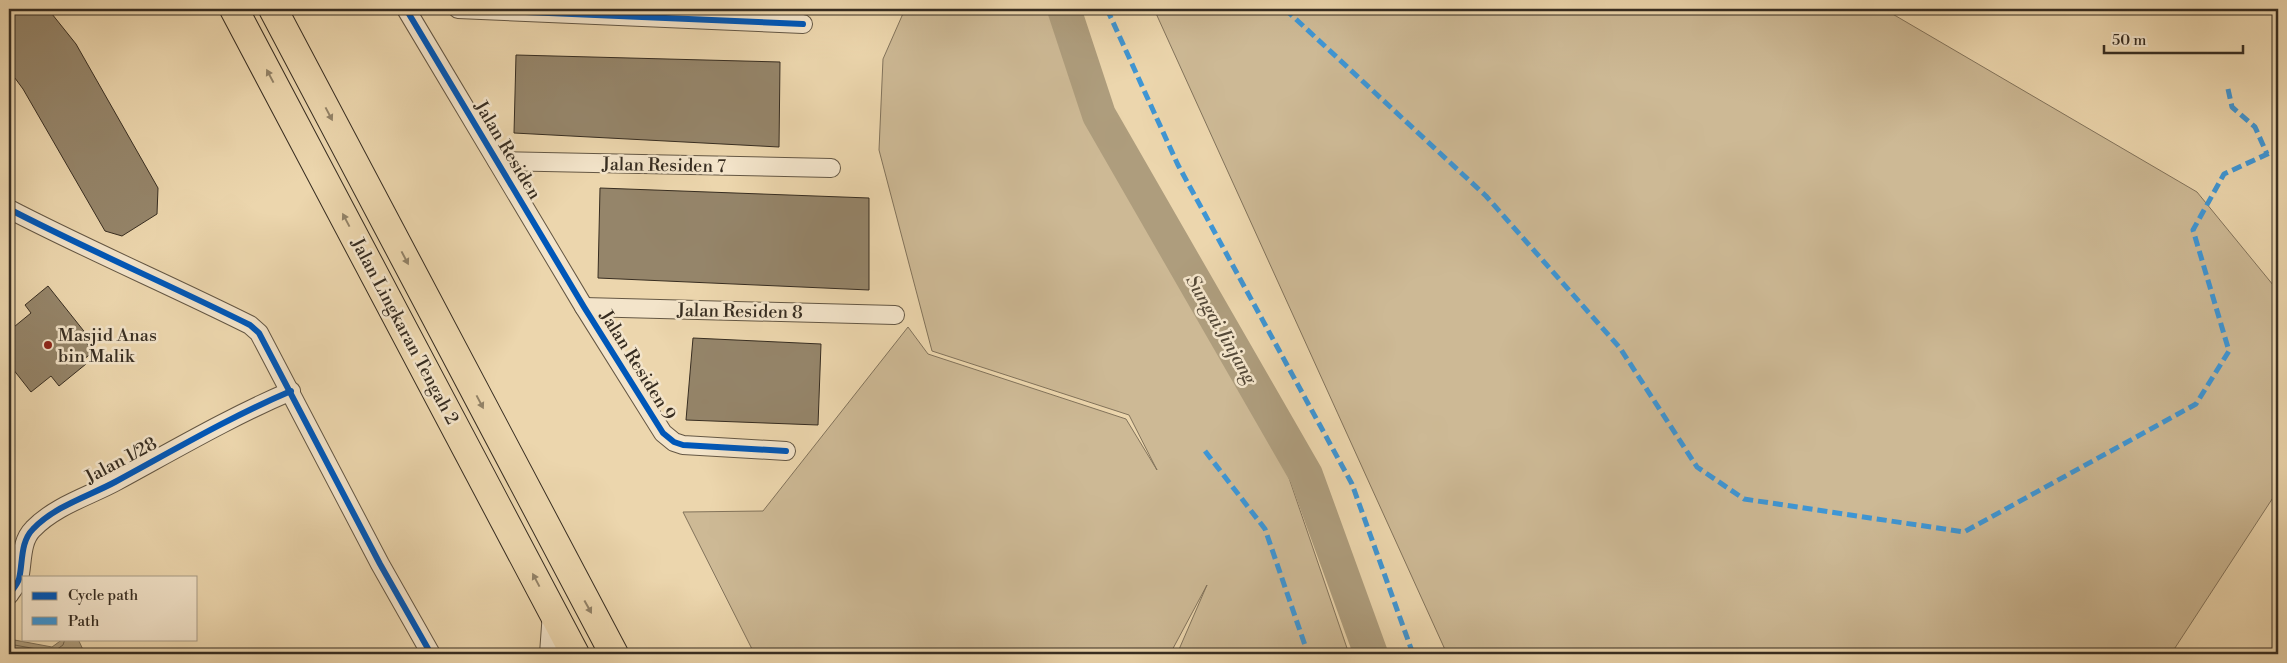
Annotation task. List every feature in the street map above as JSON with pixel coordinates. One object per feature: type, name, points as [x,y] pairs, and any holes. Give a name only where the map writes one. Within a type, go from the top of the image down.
[{"type":"highway","name":"Jalan Lingkaran Tengah 2","points":[[234,9],[575,654]]},
{"type":"highway","name":"Jalan Lingkaran Tengah 2","points":[[274,9],[614,654]]},
{"type":"street","name":"Jalan Residen","points":[[406,9],[584,308]]},
{"type":"street","points":[[458,9],[803,24]]},
{"type":"street","name":"Jalan Residen 7","points":[[497,162],[831,168]]},
{"type":"street","points":[[9,209],[250,326],[264,341],[380,564],[431,654]]},
{"type":"street","name":"Jalan Residen 8","points":[[584,308],[895,315]]},
{"type":"street","name":"Jalan Residen 9","points":[[584,308],[663,434],[674,442],[682,446],[786,451]]},
{"type":"street","name":"Jalan 1/28","points":[[9,595],[18,581],[24,544],[32,529],[77,500],[114,482],[198,435],[291,391]]},
{"type":"street","points":[[549,654],[552,611]]},
{"type":"shaded area","points":[[905,9],[1047,9],[1082,98],[1212,333],[1271,425],[1349,654],[1177,654],[1207,585],[1170,654],[754,653],[683,512],[763,511],[908,327],[928,354],[1126,419],[1157,470],[1129,415],[932,351],[879,150],[883,59]]},
{"type":"shaded area","points":[[1154,9],[1884,9],[2197,192],[2278,291],[2278,490],[2171,654],[1447,654]]},
{"type":"water","points":[[9,639],[52,647],[62,640],[78,640],[85,654],[9,654]]},
{"type":"building","points":[[9,9],[48,9],[76,44],[158,188],[157,214],[122,236],[105,231],[23,89],[9,70]]},
{"type":"building","points":[[516,55],[780,62],[779,147],[514,133]]},
{"type":"building","points":[[600,188],[869,198],[869,290],[598,278]]},
{"type":"building","name":"Masjid Anas bin Malik","points":[[48,286],[87,335],[83,338],[93,352],[83,360],[86,364],[59,386],[51,376],[31,392],[9,364],[9,331],[31,313],[25,305]]},
{"type":"building","points":[[693,338],[821,344],[818,425],[686,420]]},
{"type":"waterway","name":"Sungai Jinjang","points":[[1064,9],[1099,115],[1306,475],[1371,654]]},
{"type":"marked path","points":[[1107,9],[1178,165],[1352,484],[1413,654]]},
{"type":"marked path","points":[[1285,9],[1486,196],[1620,348],[1697,467],[1744,499],[1964,532],[2196,404],[2229,351],[2193,230],[2224,174],[2276,150],[2278,152]]},
{"type":"marked path","points":[[2228,89],[2232,107],[2255,127],[2267,154]]},
{"type":"marked path","points":[[1205,451],[1265,529],[1308,654]]},
{"type":"cycle path","points":[[406,9],[584,307],[663,433],[674,442],[683,445],[786,451]]},
{"type":"cycle path","points":[[458,9],[803,24]]},
{"type":"cycle path","points":[[9,209],[250,325],[259,333],[380,564],[431,654]]},
{"type":"cycle path","points":[[9,595],[19,579],[24,546],[29,534],[51,514],[224,423],[291,391]]},
{"type":"place","name":"Masjid Anas bin Malik","points":[[48,345]]}]
